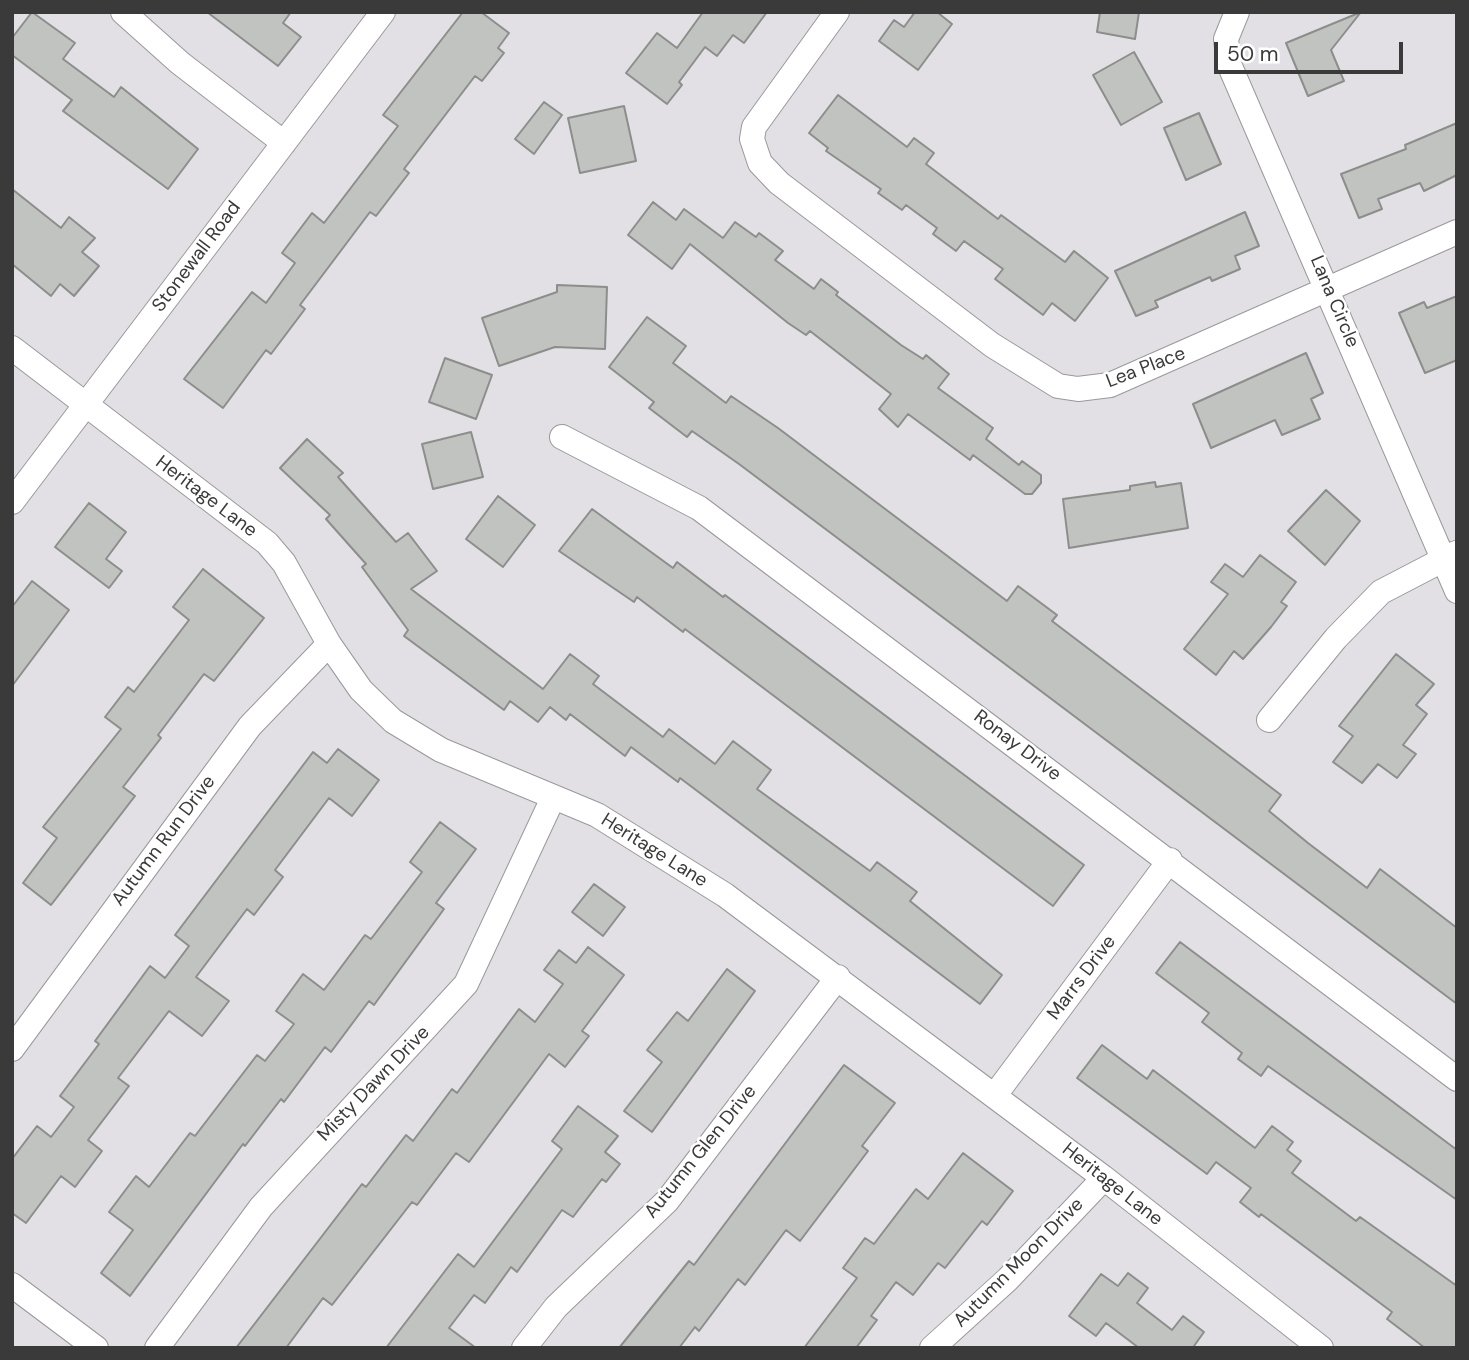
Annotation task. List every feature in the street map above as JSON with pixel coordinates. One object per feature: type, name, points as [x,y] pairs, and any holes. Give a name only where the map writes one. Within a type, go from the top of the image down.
[{"type":"street","points":[[123,12],[180,63],[284,143]]},
{"type":"street","name":"Stonewall Road","points":[[12,502],[383,12]]},
{"type":"street","name":"Lea Place","points":[[837,12],[754,127],[752,139],[760,163],[779,183],[992,345],[1058,386],[1078,389],[1110,385],[1457,232]]},
{"type":"street","name":"Lana Circle","points":[[1237,12],[1226,39],[1229,64],[1449,556],[1457,591]]},
{"type":"street","name":"Heritage Lane","points":[[12,348],[267,543],[284,563],[329,644],[361,690],[393,721],[441,750],[597,815],[713,888],[838,977],[1104,1178],[1321,1348]]},
{"type":"street","name":"Ronay Drive","points":[[562,437],[699,508],[1170,860],[1457,1079]]},
{"type":"street","points":[[1269,720],[1336,638],[1381,592],[1449,556]]},
{"type":"street","name":"Autumn Run Drive","points":[[12,1049],[250,726],[329,644]]},
{"type":"street","name":"Misty Dawn Drive","points":[[157,1348],[261,1207],[466,984],[553,798]]},
{"type":"street","name":"Marrs Drive","points":[[995,1096],[1170,860]]},
{"type":"street","name":"Autumn Glen Drive","points":[[524,1348],[556,1307],[667,1201],[838,977]]},
{"type":"street","name":"Autumn Moon Drive","points":[[932,1348],[1008,1279],[1104,1178]]},
{"type":"street","points":[[12,1284],[96,1348]]},
{"type":"building","points":[[32,12],[75,43],[63,59],[114,97],[121,87],[198,149],[168,189],[63,111],[72,100],[12,55],[12,38]]},
{"type":"building","points":[[207,12],[291,12],[283,23],[301,37],[278,66]]},
{"type":"building","points":[[463,12],[481,12],[509,33],[498,48],[504,53],[482,81],[475,76],[404,169],[409,173],[376,216],[370,212],[300,305],[305,309],[271,354],[266,350],[223,408],[184,379],[252,292],[266,303],[295,263],[282,253],[312,213],[324,223],[398,126],[383,115]]},
{"type":"building","points":[[703,12],[767,12],[744,43],[733,35],[717,56],[705,47],[679,82],[682,85],[667,104],[626,73],[657,33],[677,48]]},
{"type":"building","points":[[915,12],[937,12],[952,24],[918,70],[879,41],[894,20],[904,27]]},
{"type":"building","points":[[1100,12],[1139,12],[1135,39],[1097,32]]},
{"type":"building","points":[[1361,12],[1331,50],[1344,81],[1308,96],[1286,43]]},
{"type":"building","points":[[1134,52],[1162,102],[1121,125],[1093,75]]},
{"type":"building","points":[[838,95],[907,147],[914,138],[934,153],[926,164],[998,219],[1001,215],[1065,262],[1074,251],[1108,278],[1075,321],[1052,303],[1043,315],[995,279],[1003,269],[964,241],[956,251],[933,234],[937,228],[906,205],[902,210],[878,193],[881,189],[826,151],[828,148],[809,133]]},
{"type":"building","points":[[544,102],[562,115],[534,154],[515,139]]},
{"type":"building","points":[[624,106],[636,161],[580,173],[568,118]]},
{"type":"building","points":[[1199,113],[1221,164],[1186,180],[1164,128]]},
{"type":"building","points":[[1457,123],[1457,175],[1424,191],[1420,183],[1378,199],[1382,209],[1359,218],[1341,174],[1406,149],[1405,145]]},
{"type":"building","points":[[12,189],[61,228],[69,217],[95,238],[82,252],[99,266],[74,296],[60,284],[51,296],[12,264]]},
{"type":"building","points":[[653,202],[676,220],[684,209],[723,238],[735,222],[756,237],[759,233],[783,251],[775,260],[814,289],[821,279],[838,292],[836,295],[901,345],[923,359],[926,355],[949,374],[938,388],[993,428],[986,439],[1019,465],[1022,461],[1041,475],[1041,483],[1032,494],[1025,494],[973,455],[970,460],[908,414],[898,427],[879,409],[891,394],[810,331],[806,335],[788,323],[690,244],[672,269],[628,235]]},
{"type":"building","points":[[1245,212],[1259,246],[1235,256],[1240,269],[1212,281],[1210,277],[1155,301],[1158,307],[1136,316],[1115,271]]},
{"type":"building","points":[[557,285],[607,287],[605,349],[555,347],[499,366],[482,318],[557,292]]},
{"type":"building","points":[[1457,296],[1457,360],[1425,373],[1399,313],[1424,302],[1427,308]]},
{"type":"building","points":[[647,317],[686,346],[673,363],[726,403],[731,396],[778,428],[1007,601],[1018,586],[1057,615],[1052,621],[1281,795],[1269,811],[1367,888],[1380,869],[1457,928],[1457,1004],[739,464],[692,431],[687,437],[649,408],[654,402],[609,367]]},
{"type":"building","points":[[1306,353],[1323,393],[1311,399],[1320,419],[1282,435],[1275,420],[1211,448],[1193,404]]},
{"type":"building","points":[[445,358],[492,375],[476,419],[429,402]]},
{"type":"building","points":[[471,432],[483,477],[433,489],[422,444]]},
{"type":"building","points":[[307,439],[343,473],[338,477],[396,542],[408,533],[437,571],[411,589],[543,689],[570,654],[599,676],[593,684],[663,737],[669,729],[715,764],[733,741],[771,770],[757,789],[870,871],[877,862],[917,892],[910,901],[1002,975],[980,1004],[680,778],[678,782],[631,747],[625,756],[570,714],[566,720],[550,707],[538,722],[510,701],[504,710],[404,636],[408,630],[362,567],[366,564],[326,519],[330,515],[280,468]]},
{"type":"building","points":[[1155,482],[1156,487],[1181,483],[1188,528],[1069,548],[1063,499],[1130,490],[1130,486]]},
{"type":"building","points":[[1326,490],[1360,521],[1325,565],[1288,531]]},
{"type":"building","points":[[498,496],[535,525],[503,567],[466,539]]},
{"type":"building","points":[[89,503],[126,532],[106,559],[122,571],[109,588],[55,547]]},
{"type":"building","points":[[592,509],[673,568],[677,562],[723,597],[725,595],[1084,865],[1053,906],[685,629],[683,632],[637,597],[634,602],[559,551]]},
{"type":"building","points":[[1260,555],[1296,582],[1281,602],[1287,606],[1271,627],[1243,659],[1234,651],[1216,675],[1184,649],[1228,594],[1211,582],[1225,564],[1243,577]]},
{"type":"building","points":[[203,569],[264,618],[214,681],[204,674],[158,735],[161,738],[123,787],[135,796],[51,905],[23,883],[57,838],[43,827],[121,729],[105,717],[128,687],[134,692],[189,620],[173,607]]},
{"type":"building","points":[[32,581],[69,610],[12,686],[12,607]]},
{"type":"building","points":[[1396,654],[1434,684],[1416,705],[1427,714],[1403,745],[1416,754],[1397,778],[1378,764],[1362,783],[1333,762],[1353,736],[1339,726]]},
{"type":"building","points":[[338,749],[379,780],[352,816],[329,798],[275,870],[283,877],[254,915],[247,909],[196,977],[229,1001],[202,1036],[169,1011],[118,1078],[129,1086],[88,1140],[102,1151],[75,1187],[61,1176],[26,1223],[12,1213],[12,1159],[37,1126],[51,1137],[74,1107],[60,1096],[99,1044],[95,1041],[150,966],[165,978],[189,946],[175,935],[313,752],[327,763]]},
{"type":"building","points":[[440,822],[476,849],[436,903],[444,909],[374,1005],[369,1001],[331,1052],[325,1047],[284,1102],[281,1099],[245,1146],[243,1144],[130,1296],[101,1273],[133,1230],[109,1212],[136,1176],[149,1187],[190,1133],[195,1136],[257,1055],[265,1061],[294,1024],[276,1011],[303,974],[324,990],[365,935],[371,939],[422,872],[410,862]]},
{"type":"building","points":[[594,884],[625,907],[603,936],[572,912]]},
{"type":"building","points":[[1180,942],[1457,1150],[1457,1200],[1268,1066],[1261,1076],[1238,1059],[1242,1053],[1202,1022],[1209,1013],[1156,973]]},
{"type":"building","points":[[588,947],[624,975],[582,1031],[589,1036],[565,1067],[549,1054],[469,1162],[456,1153],[417,1205],[412,1202],[332,1305],[323,1298],[286,1348],[236,1348],[362,1184],[366,1187],[406,1135],[413,1141],[452,1089],[457,1093],[519,1009],[535,1022],[563,984],[544,970],[559,950],[576,963]]},
{"type":"building","points":[[727,969],[755,991],[652,1132],[624,1111],[662,1062],[647,1050],[677,1012],[688,1021]]},
{"type":"building","points":[[1102,1045],[1147,1079],[1153,1070],[1255,1148],[1272,1126],[1293,1142],[1287,1150],[1301,1161],[1292,1173],[1356,1221],[1360,1217],[1457,1286],[1457,1348],[1425,1348],[1387,1319],[1392,1312],[1261,1214],[1259,1217],[1240,1202],[1251,1188],[1216,1162],[1207,1174],[1077,1078]]},
{"type":"building","points":[[844,1065],[895,1103],[862,1146],[868,1151],[800,1241],[786,1230],[745,1285],[738,1279],[699,1331],[695,1327],[679,1348],[619,1348],[689,1261],[694,1265]]},
{"type":"building","points":[[578,1106],[618,1136],[605,1152],[620,1164],[606,1182],[602,1179],[573,1217],[562,1210],[517,1272],[511,1267],[485,1303],[474,1295],[449,1328],[476,1348],[386,1348],[458,1254],[474,1267],[562,1149],[552,1141]]},
{"type":"building","points":[[963,1153],[1013,1191],[987,1225],[982,1221],[945,1268],[938,1263],[913,1295],[896,1282],[871,1316],[877,1320],[856,1348],[804,1348],[857,1278],[843,1268],[865,1238],[874,1244],[916,1189],[928,1199]]},
{"type":"building","points":[[1128,1273],[1148,1288],[1137,1303],[1172,1330],[1183,1316],[1204,1332],[1194,1346],[1196,1348],[1139,1348],[1106,1323],[1096,1336],[1069,1316],[1101,1274],[1118,1286]]}]
